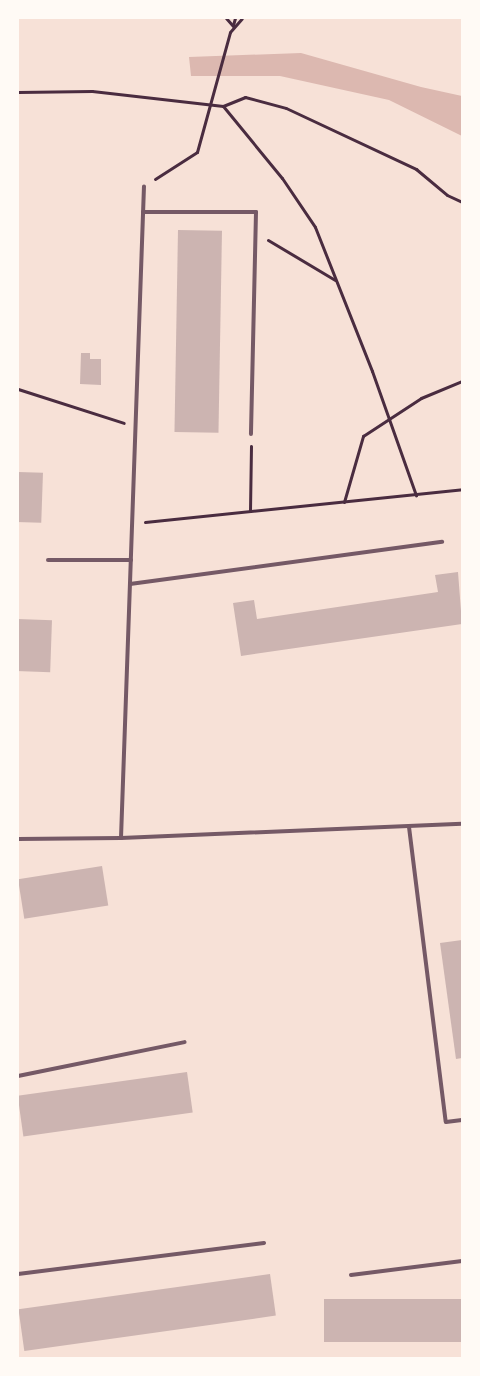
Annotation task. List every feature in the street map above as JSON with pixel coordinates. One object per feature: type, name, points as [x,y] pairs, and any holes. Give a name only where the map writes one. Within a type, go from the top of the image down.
[{"type":"lane","points":[[122,838],[144,186]]},
{"type":"lane","points":[[143,212],[256,212],[251,434]]},
{"type":"lane","points":[[130,584],[442,542]]},
{"type":"lane","points":[[48,560],[131,560]]},
{"type":"lane","points":[[18,839],[122,838],[462,824]]},
{"type":"lane","points":[[409,827],[446,1122],[462,1120]]},
{"type":"lane","points":[[18,1076],[185,1042]]},
{"type":"lane","points":[[18,1274],[264,1243]]},
{"type":"lane","points":[[351,1275],[462,1261]]},
{"type":"path","points":[[226,18],[233,26]]},
{"type":"path","points":[[144,186],[197,152],[235,18]]},
{"type":"path","points":[[233,26],[242,18]]},
{"type":"path","points":[[18,92],[92,91],[223,106],[244,97],[286,108],[416,170],[446,195],[462,202]]},
{"type":"path","points":[[223,106],[282,178],[315,227],[389,419],[416,495]]},
{"type":"path","points":[[256,232],[336,281]]},
{"type":"path","points":[[344,502],[363,436],[420,398],[462,381]]},
{"type":"path","points":[[18,389],[72,404],[136,427]]},
{"type":"path","points":[[250,510],[251,434]]},
{"type":"path","points":[[132,523],[462,489]]},
{"type":"shaded area","points":[[301,53],[421,87],[462,96],[462,136],[389,100],[280,76],[191,76],[189,57]]},
{"type":"building","points":[[178,230],[222,231],[218,433],[174,432]]},
{"type":"building","points":[[81,353],[90,353],[90,359],[101,359],[101,385],[80,384]]},
{"type":"building","points":[[18,472],[43,473],[41,523],[18,522]]},
{"type":"building","points":[[458,572],[462,624],[241,656],[233,603],[254,600],[257,619],[438,592],[435,575]]},
{"type":"building","points":[[18,619],[52,620],[50,672],[18,671]]},
{"type":"building","points":[[102,866],[108,906],[24,919],[18,879]]},
{"type":"building","points":[[462,940],[462,1058],[456,1059],[440,943]]},
{"type":"building","points":[[187,1072],[193,1113],[23,1136],[18,1096]]},
{"type":"building","points":[[270,1274],[276,1316],[24,1351],[18,1309]]},
{"type":"building","points":[[324,1299],[462,1299],[462,1342],[324,1342]]}]
